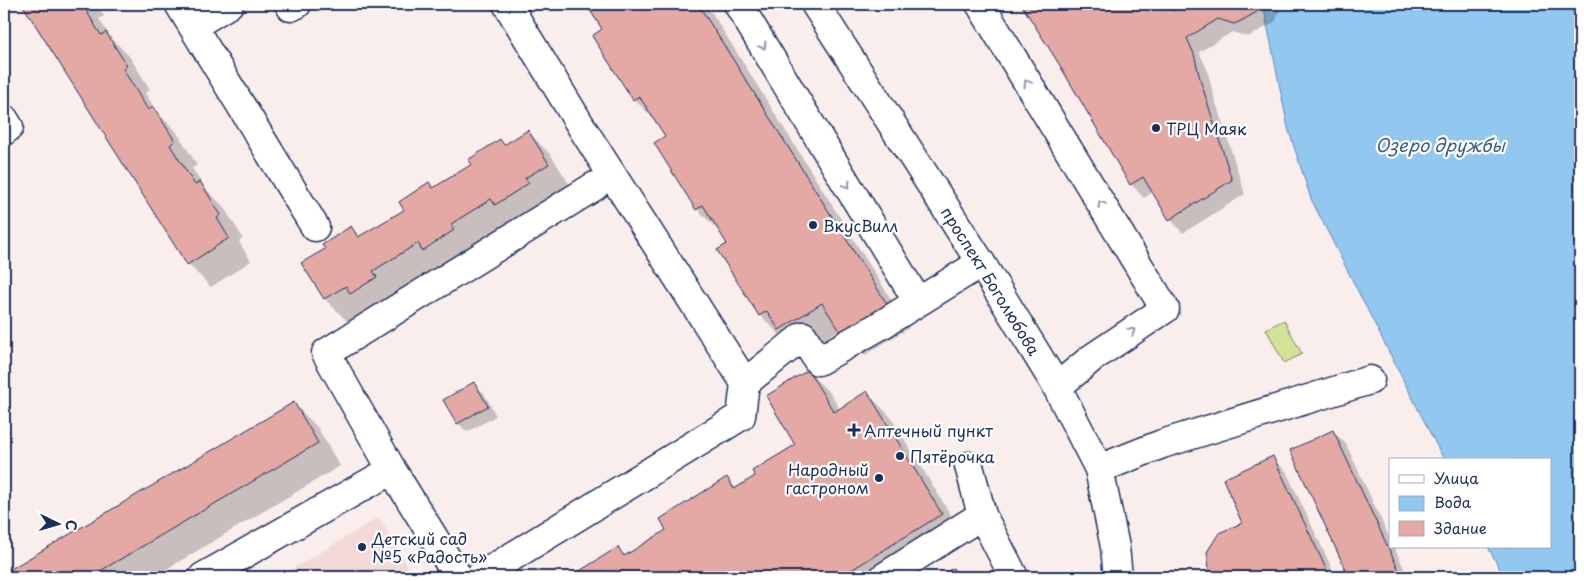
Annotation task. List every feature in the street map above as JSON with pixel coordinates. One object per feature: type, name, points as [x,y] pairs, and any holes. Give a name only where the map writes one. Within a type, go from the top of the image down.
[{"type":"main road","points":[[229,4],[186,15],[315,227]]},
{"type":"main road","points":[[289,4],[291,7],[297,4]]},
{"type":"main road","points":[[479,577],[742,416],[745,383],[584,131],[507,4]]},
{"type":"main road","points":[[738,4],[918,302]]},
{"type":"main road","name":"проспект Боголюбова","points":[[815,4],[981,263],[1057,387],[1099,469],[1115,547],[1118,577]]},
{"type":"main road","points":[[980,4],[1165,309],[1092,358],[1057,387]]},
{"type":"main road","points":[[4,119],[9,127],[4,131]]},
{"type":"main road","points":[[458,577],[392,470],[326,353],[595,186]]},
{"type":"main road","points":[[745,383],[803,336],[818,361],[887,334],[918,302],[981,263]]},
{"type":"main road","points":[[1099,469],[1162,444],[1370,380]]},
{"type":"main road","points":[[968,466],[982,515],[1014,577]]},
{"type":"main road","points":[[203,577],[392,470]]},
{"type":"main road","points":[[884,577],[982,515]]},
{"type":"shaded area","name":"Детский сад №5 «Радость»","points":[[379,517],[414,577],[279,577]]},
{"type":"green space","points":[[1284,320],[1302,354],[1284,363],[1266,329]]},
{"type":"water","name":"Озеро дружбы","points":[[1263,4],[1580,4],[1580,577],[1504,577],[1489,548],[1552,548],[1552,458],[1443,458],[1311,199],[1288,128]]},
{"type":"building","points":[[22,4],[82,4],[101,35],[106,32],[127,66],[123,69],[148,110],[153,106],[175,141],[170,145],[195,185],[200,181],[221,215],[217,218],[229,238],[187,265]]},
{"type":"building","points":[[586,4],[648,4],[653,11],[665,4],[698,4],[887,304],[841,333],[822,303],[779,330],[767,311],[759,316],[717,250],[727,244],[703,205],[696,210],[654,143],[665,136],[639,96],[633,100],[592,36],[602,29]]},
{"type":"building","name":"ТРЦ Маяк","points":[[1021,4],[1170,4],[1172,11],[1182,4],[1264,4],[1262,9],[1241,21],[1234,24],[1218,19],[1187,38],[1194,54],[1232,180],[1169,220],[1143,177],[1130,185],[1059,64]]},
{"type":"building","points":[[528,130],[549,164],[525,178],[529,183],[495,205],[491,199],[451,224],[454,230],[422,251],[418,243],[373,271],[377,277],[350,294],[346,286],[324,299],[301,263],[325,249],[322,245],[351,226],[358,237],[404,210],[399,202],[429,182],[433,188],[472,164],[468,160],[500,139],[504,145]]},
{"type":"building","points":[[808,370],[834,412],[867,391],[942,514],[840,577],[570,577],[618,547],[624,556],[666,530],[660,519],[727,477],[734,489],[755,476],[752,471],[795,445],[766,396]]},
{"type":"building","points":[[474,382],[488,406],[457,424],[443,400]]},
{"type":"building","points":[[294,402],[318,443],[90,577],[4,577],[4,573]]},
{"type":"building","points":[[1333,430],[1402,577],[1349,577],[1290,450]]},
{"type":"building","points":[[1273,456],[1330,577],[1210,577],[1207,552],[1219,533],[1242,523],[1223,479]]},
{"type":"building","points":[[953,568],[960,577],[938,577]]},
{"type":"place","name":"ТРЦ Маяк","points":[[1156,128]]},
{"type":"place","name":"ВкусВилл","points":[[813,225]]},
{"type":"place","name":"Аптечный пункт","points":[[854,430]]},
{"type":"place","name":"Пятёрочка","points":[[900,456]]},
{"type":"place","name":"Народный гастроном","points":[[879,478]]},
{"type":"place","name":"Детский сад №5 «Радость»","points":[[362,547]]}]
